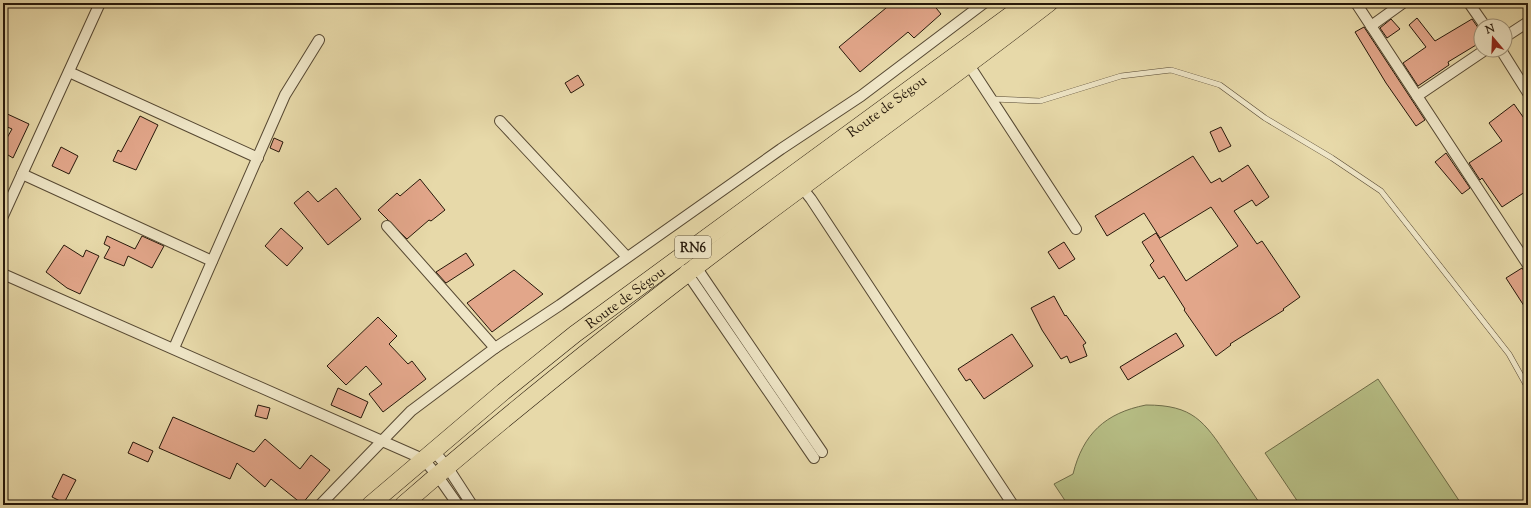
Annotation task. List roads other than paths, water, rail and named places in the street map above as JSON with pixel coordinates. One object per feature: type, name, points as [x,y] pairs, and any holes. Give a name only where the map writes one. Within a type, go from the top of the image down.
[{"type":"highway","name":"Route de Ségou","points":[[370,505],[503,392],[681,256],[1027,3]]},
{"type":"highway","name":"Route de Ségou","points":[[403,505],[516,409],[692,270],[969,65],[1049,3]]},
{"type":"street","points":[[3,216],[100,3]]},
{"type":"street","points":[[320,505],[411,411],[495,348],[627,258],[781,149],[861,96],[984,3]]},
{"type":"street","points":[[1356,3],[1528,265]]},
{"type":"street","points":[[1371,26],[1403,3]]},
{"type":"street","points":[[1469,3],[1479,18]]},
{"type":"street","points":[[1513,32],[1528,22]]},
{"type":"street","points":[[174,348],[285,95],[319,40]]},
{"type":"street","points":[[1417,96],[1474,58]]},
{"type":"street","points":[[1507,58],[1528,92]]},
{"type":"street","points":[[969,65],[1076,228]]},
{"type":"street","points":[[69,72],[258,158]]},
{"type":"street","points":[[500,121],[627,258]]},
{"type":"street","points":[[22,174],[212,261]]},
{"type":"street","points":[[792,174],[811,199],[1013,505]]},
{"type":"street","points":[[387,226],[495,348]]},
{"type":"street","points":[[681,256],[818,455]]},
{"type":"street","points":[[3,274],[382,440],[429,455],[472,505]]},
{"type":"street","points":[[443,471],[458,505]]},
{"type":"lane","points":[[991,99],[1040,101],[1121,76],[1171,70],[1220,86],[1265,118],[1332,158],[1380,191],[1509,354],[1528,388]]}]
